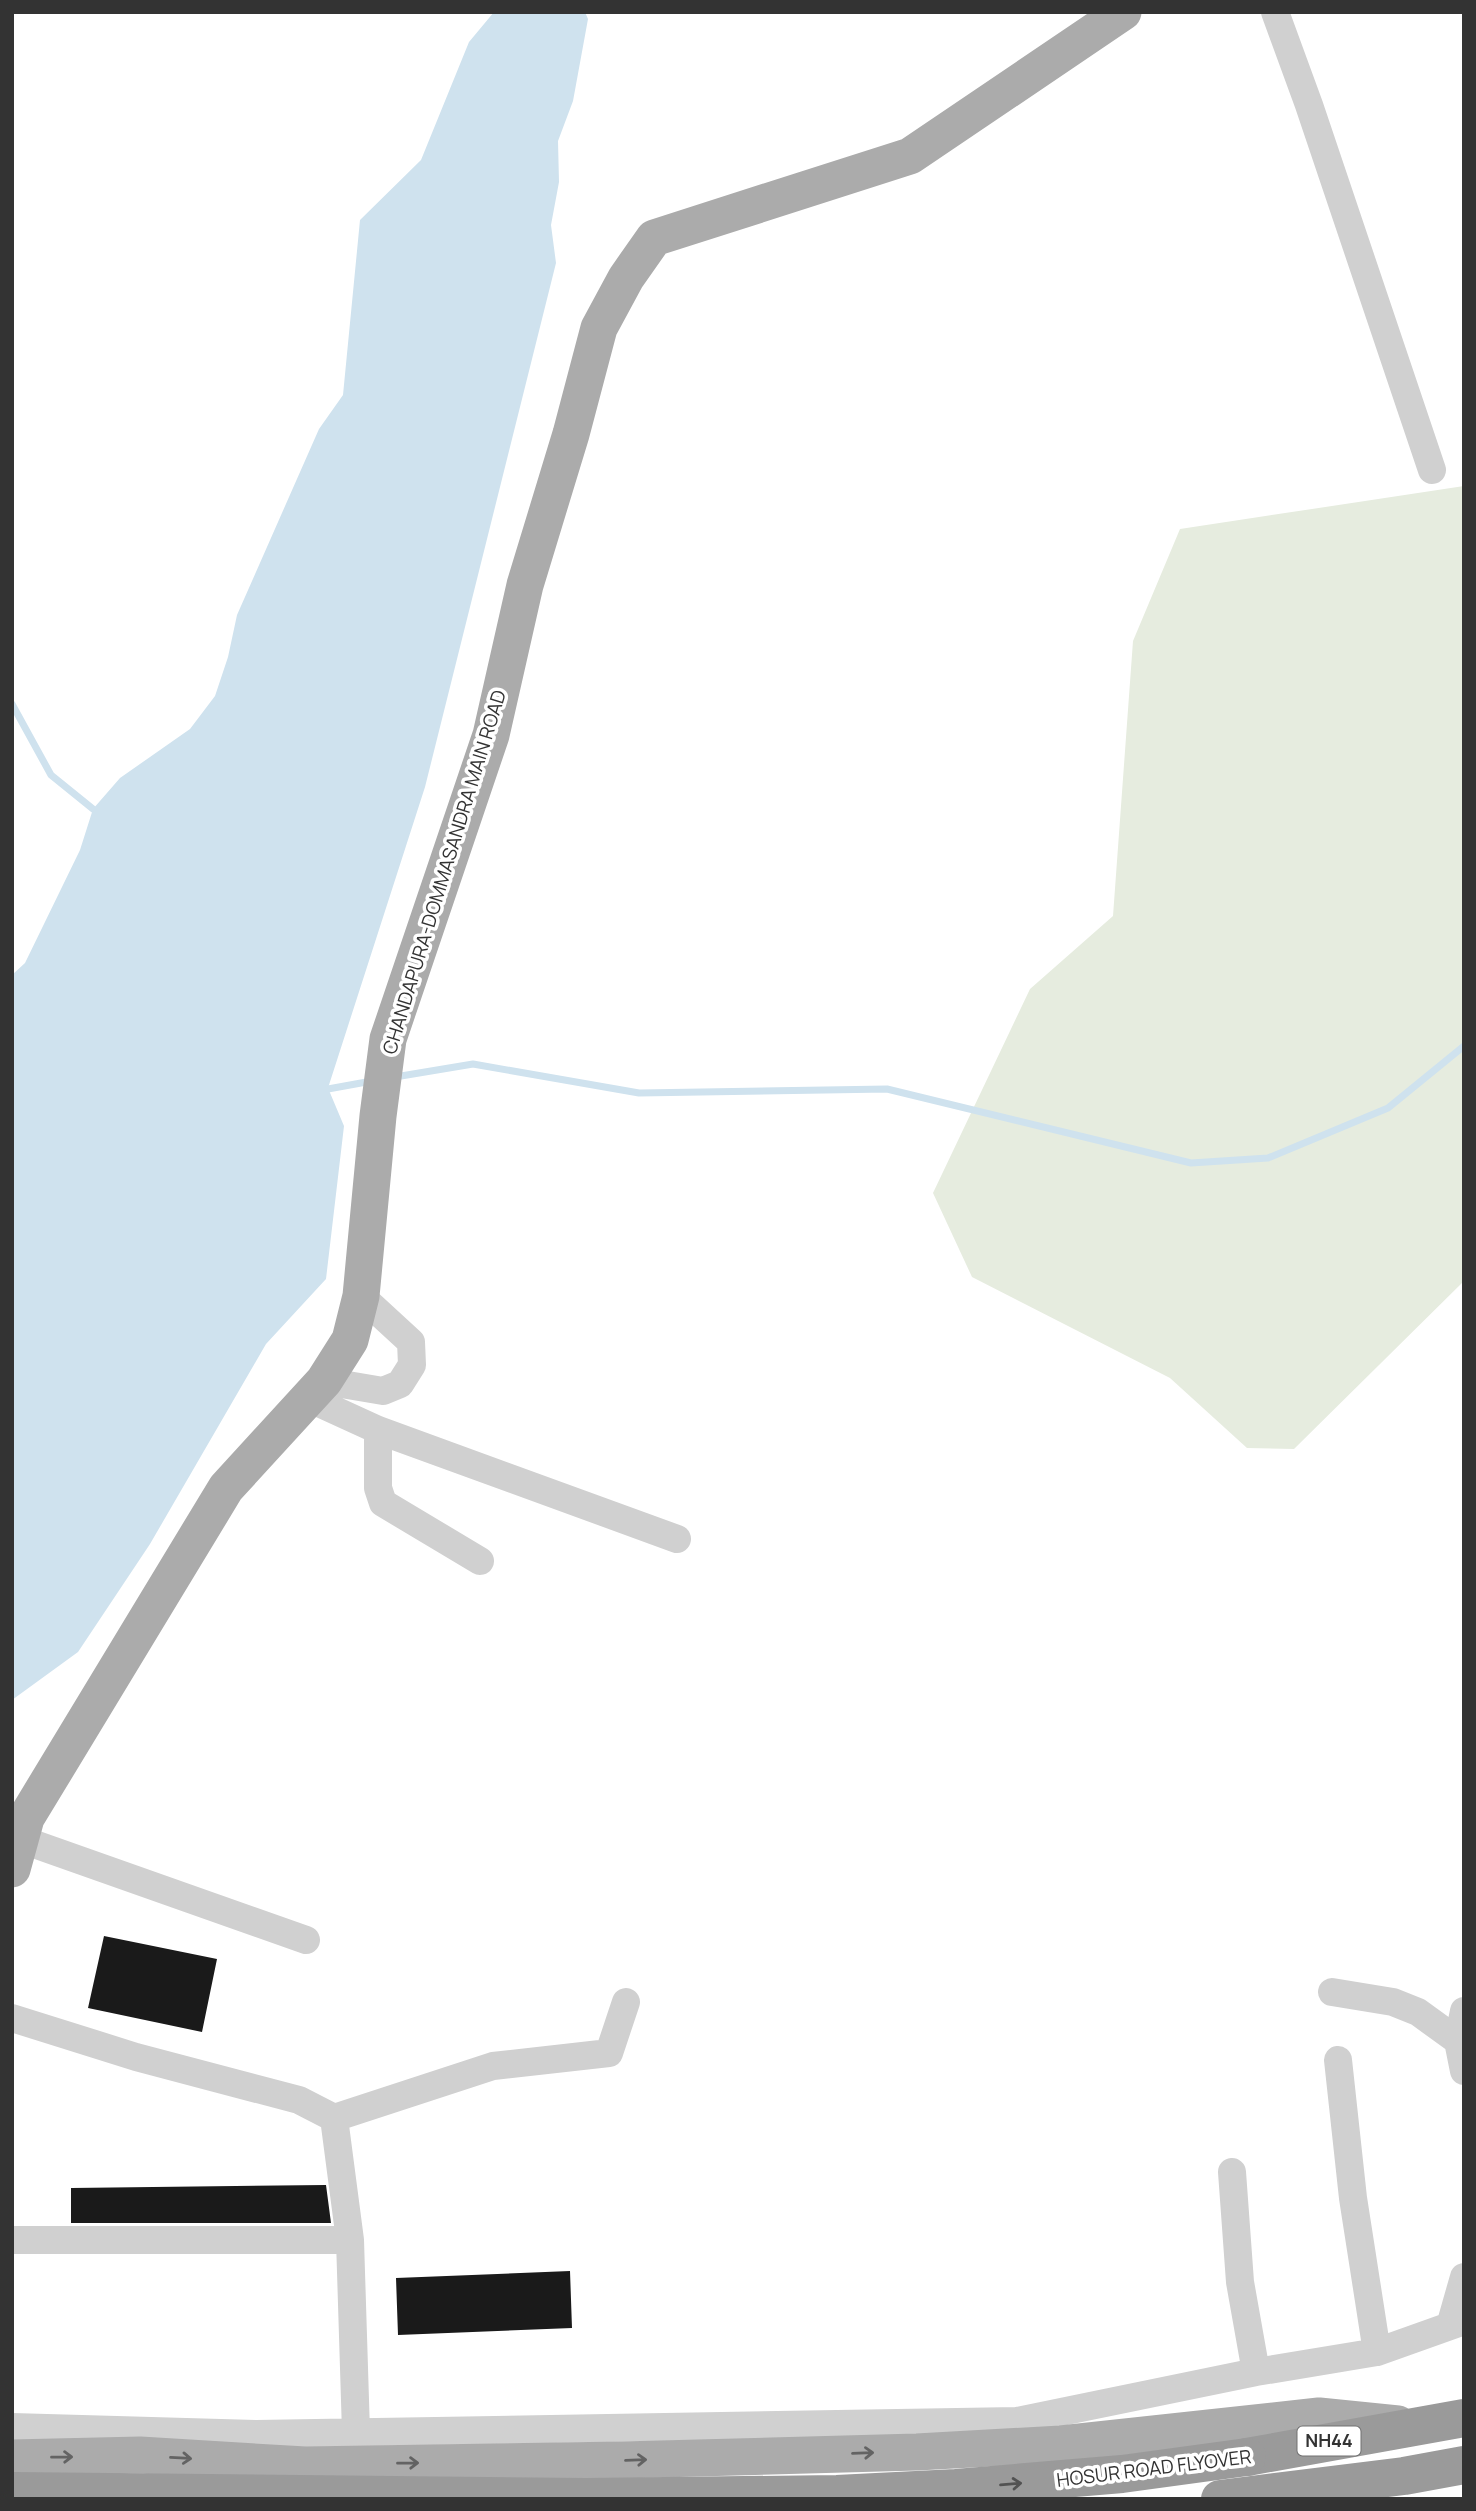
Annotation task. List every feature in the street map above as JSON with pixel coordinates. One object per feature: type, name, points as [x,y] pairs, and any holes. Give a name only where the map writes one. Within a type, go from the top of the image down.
[{"type":"highway","name":"NH44","points":[[1410,2426],[1464,2418]]},
{"type":"highway","name":"HOSUR ROAD FLYOVER","points":[[12,2491],[586,2497],[837,2494],[957,2488],[1122,2474],[1247,2457],[1410,2426]]},
{"type":"highway","name":"NH44","points":[[1405,2476],[1464,2465]]},
{"type":"highway","name":"HOSUR ROAD FLYOVER","points":[[1236,2496],[1405,2476]]},
{"type":"main road","name":"CHANDAPURA-DOMMASANDRA MAIN ROAD","points":[[18,1842],[226,1488],[316,1390],[351,1340],[361,1296],[388,1039],[491,734],[525,584],[571,434],[598,328],[625,278],[654,238],[910,156],[1123,12]]},
{"type":"main road","points":[[12,2458],[115,2442],[318,2482],[635,2460],[904,2452],[1061,2444],[1319,2416],[1410,2426]]},
{"type":"main road","points":[[113,2499],[115,2442]]},
{"type":"main road","points":[[1359,2499],[1405,2476]]},
{"type":"street","points":[[1275,12],[1432,470]]},
{"type":"street","points":[[316,1390],[383,1391],[400,1384],[412,1365],[411,1342],[361,1296]]},
{"type":"street","points":[[316,1390],[378,1430],[677,1539]]},
{"type":"street","points":[[378,1430],[378,1488],[383,1503],[480,1560]]},
{"type":"street","points":[[18,1842],[306,1940]]},
{"type":"street","points":[[1332,1992],[1393,2001],[1418,2012],[1458,2041]]},
{"type":"street","points":[[12,2018],[136,2057],[299,2100],[334,2118],[493,2066],[609,2053],[626,2002]]},
{"type":"street","points":[[1464,2011],[1458,2041],[1464,2071]]},
{"type":"street","points":[[1338,2060],[1353,2198],[1377,2352]]},
{"type":"street","points":[[334,2118],[350,2240],[356,2432]]},
{"type":"street","points":[[1232,2172],[1240,2282],[1256,2372]]},
{"type":"street","points":[[12,2240],[350,2240]]},
{"type":"street","points":[[12,2427],[115,2442],[210,2434],[1017,2421],[1256,2372],[1377,2352],[1457,2323],[1464,2277]]},
{"type":"street","points":[[1017,2421],[1061,2444]]},
{"type":"shaded area","points":[[1464,486],[1464,1281],[1294,1449],[1247,1448],[1170,1378],[972,1277],[933,1193],[1030,989],[1113,916],[1133,641],[1180,529]]},
{"type":"water","points":[[494,12],[585,12],[588,19],[573,101],[558,141],[559,182],[551,225],[556,263],[425,787],[328,1088],[344,1126],[326,1279],[266,1344],[150,1544],[78,1652],[12,1700],[12,975],[25,963],[80,850],[93,809],[120,778],[190,729],[215,696],[228,657],[237,615],[319,429],[343,395],[360,220],[421,160],[469,42]]},
{"type":"building","points":[[104,1936],[217,1959],[202,2032],[88,2008]]},
{"type":"building","points":[[326,2185],[331,2223],[71,2223],[71,2188]]},
{"type":"building","points":[[570,2271],[572,2328],[398,2335],[396,2278]]},
{"type":"waterway","points":[[12,704],[51,775],[93,809]]},
{"type":"waterway","points":[[395,1077],[473,1064],[639,1093],[887,1089],[1191,1163],[1268,1158],[1388,1108],[1464,1046]]},
{"type":"waterway","points":[[328,1089],[372,1081]]}]
